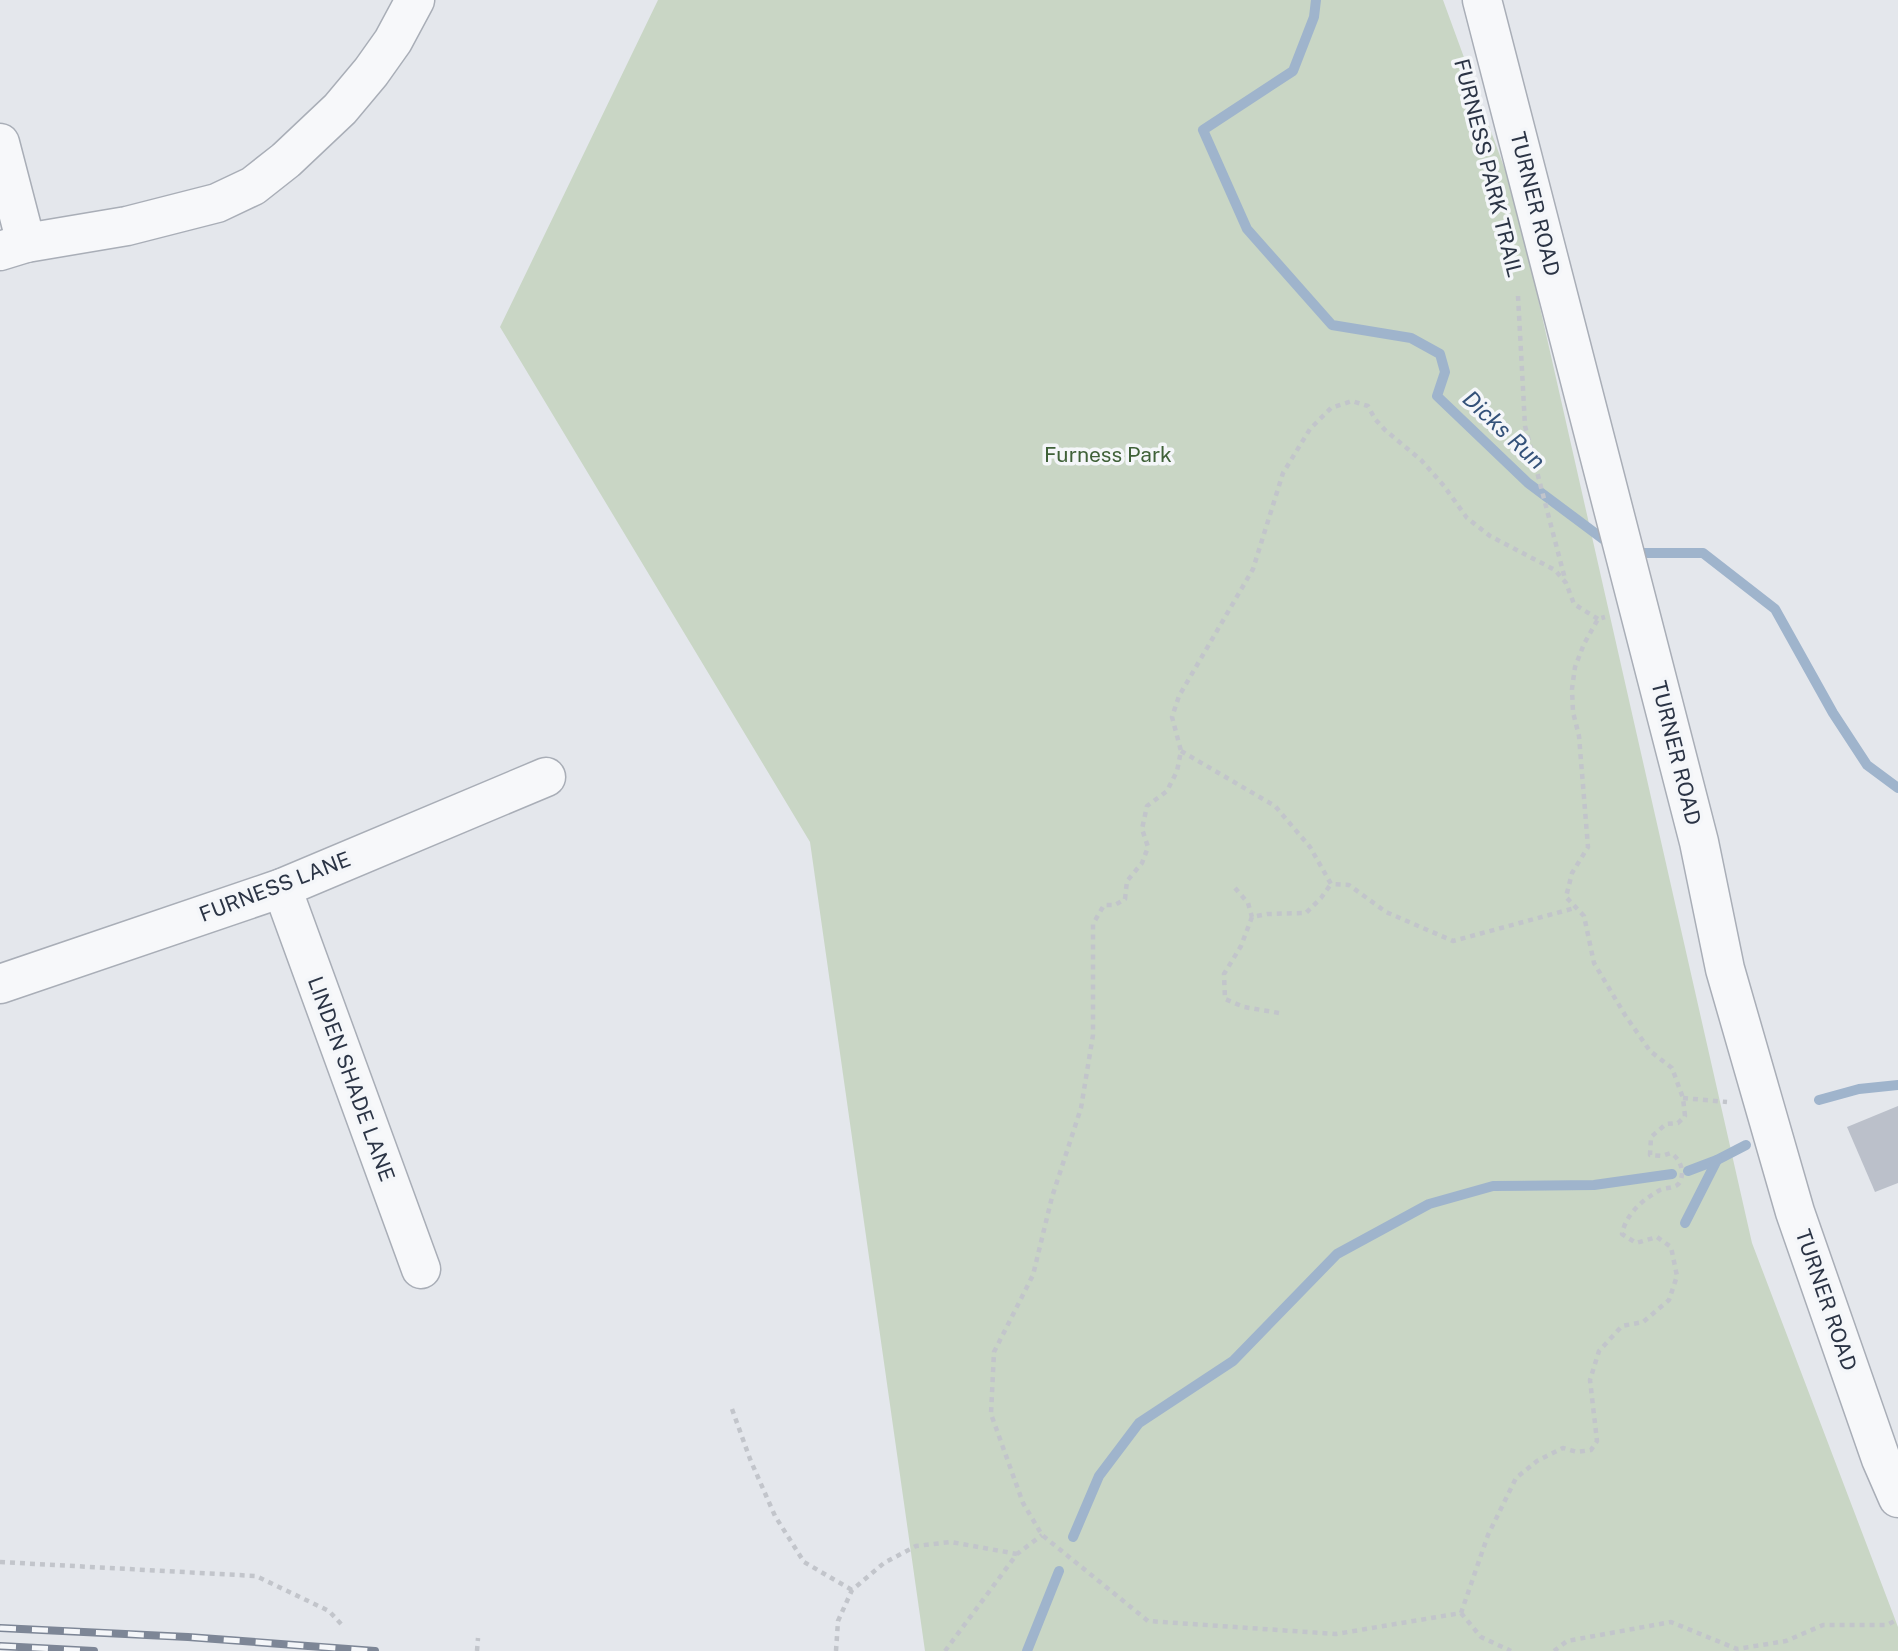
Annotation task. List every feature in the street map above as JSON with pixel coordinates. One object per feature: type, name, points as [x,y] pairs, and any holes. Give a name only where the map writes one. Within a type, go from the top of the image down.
[{"type":"street","points":[[0,143],[13,247],[127,226],[217,203],[253,186],[316,134],[371,72],[393,41],[415,0]]},
{"type":"street","name":"TURNER ROAD","points":[[1482,0],[1699,842],[1725,969],[1795,1212],[1881,1459],[1898,1498]]},
{"type":"street","name":"FURNESS LANE","points":[[0,984],[282,888],[546,777]]},
{"type":"street","name":"LINDEN SHADE LANE","points":[[282,888],[421,1269]]},
{"type":"path","name":"FURNESS PARK TRAIL","points":[[1518,294],[1525,426],[1566,583]]},
{"type":"path","points":[[1352,401],[1368,406],[1385,430],[1421,460],[1444,486],[1467,518],[1490,536],[1555,570],[1566,583],[1574,604],[1598,619],[1575,667],[1572,689],[1573,712],[1579,736],[1588,847],[1572,873],[1566,897],[1584,916],[1594,963],[1625,1015],[1650,1051],[1672,1068],[1683,1098],[1685,1116],[1678,1123],[1666,1124],[1651,1137],[1650,1154],[1662,1156],[1671,1153],[1678,1158],[1681,1168],[1680,1182],[1674,1187],[1663,1188],[1639,1205],[1624,1222],[1622,1234],[1636,1243],[1657,1237],[1671,1247],[1677,1276],[1669,1300],[1643,1322],[1622,1326],[1599,1351],[1590,1380],[1597,1441],[1591,1450],[1577,1452],[1563,1448],[1537,1461],[1516,1478],[1488,1535],[1461,1613],[1336,1634],[1148,1621],[1042,1535],[1023,1503],[991,1414],[994,1352],[1034,1275],[1052,1197],[1081,1108],[1093,1035],[1093,924],[1104,905],[1115,905],[1125,899],[1127,881],[1142,863],[1148,847],[1142,829],[1147,806],[1167,791],[1177,771],[1181,751],[1172,717],[1179,696],[1253,569],[1283,473],[1310,429],[1331,408],[1352,401]]},
{"type":"path","points":[[1181,751],[1275,806],[1310,847],[1331,884]]},
{"type":"path","points":[[1331,884],[1349,886],[1386,912],[1453,941],[1576,908]]},
{"type":"path","points":[[1252,917],[1306,913],[1331,884]]},
{"type":"path","points":[[1235,888],[1248,902],[1252,917],[1241,946],[1224,974],[1225,999],[1244,1007],[1279,1013]]},
{"type":"path","points":[[732,1409],[775,1517],[804,1562],[852,1590]]},
{"type":"path","points":[[945,1651],[1017,1553],[1042,1535]]},
{"type":"path","points":[[836,1651],[838,1621],[852,1590],[884,1563],[916,1546],[951,1542],[1017,1553]]},
{"type":"path","points":[[0,1562],[256,1576],[329,1611],[343,1626]]},
{"type":"path","points":[[1461,1613],[1481,1637],[1511,1651]]},
{"type":"path","points":[[1554,1651],[1567,1641],[1671,1622],[1737,1649],[1786,1641],[1823,1625],[1887,1625],[1898,1619]]},
{"type":"path","points":[[477,1651],[478,1638]]},
{"type":"green space","name":"Furness Park","points":[[658,0],[1443,0],[1515,197],[1752,1243],[1898,1627],[1898,1651],[925,1651],[810,842],[500,327]]},
{"type":"building","points":[[1898,1106],[1898,1183],[1875,1192],[1847,1127]]},
{"type":"waterway","name":"Dicks Run","points":[[1316,0],[1314,17],[1293,71],[1203,130],[1247,229],[1332,325],[1411,338],[1440,354],[1445,372],[1437,396],[1528,483],[1611,545]]},
{"type":"waterway","name":"Dicks Run","points":[[1631,553],[1703,553],[1775,609],[1833,713],[1867,765],[1898,788]]},
{"type":"waterway","points":[[1819,1100],[1859,1089],[1898,1085]]},
{"type":"waterway","points":[[1688,1171],[1746,1145]]},
{"type":"waterway","points":[[1685,1223],[1717,1160]]},
{"type":"waterway","points":[[1073,1537],[1099,1476],[1139,1423],[1233,1361],[1337,1254],[1429,1204],[1493,1186],[1594,1185],[1672,1174]]},
{"type":"waterway","points":[[1027,1651],[1059,1571]]},
{"type":"railway","points":[[0,1628],[188,1637],[375,1651]]},
{"type":"railway","points":[[0,1646],[94,1651]]}]
